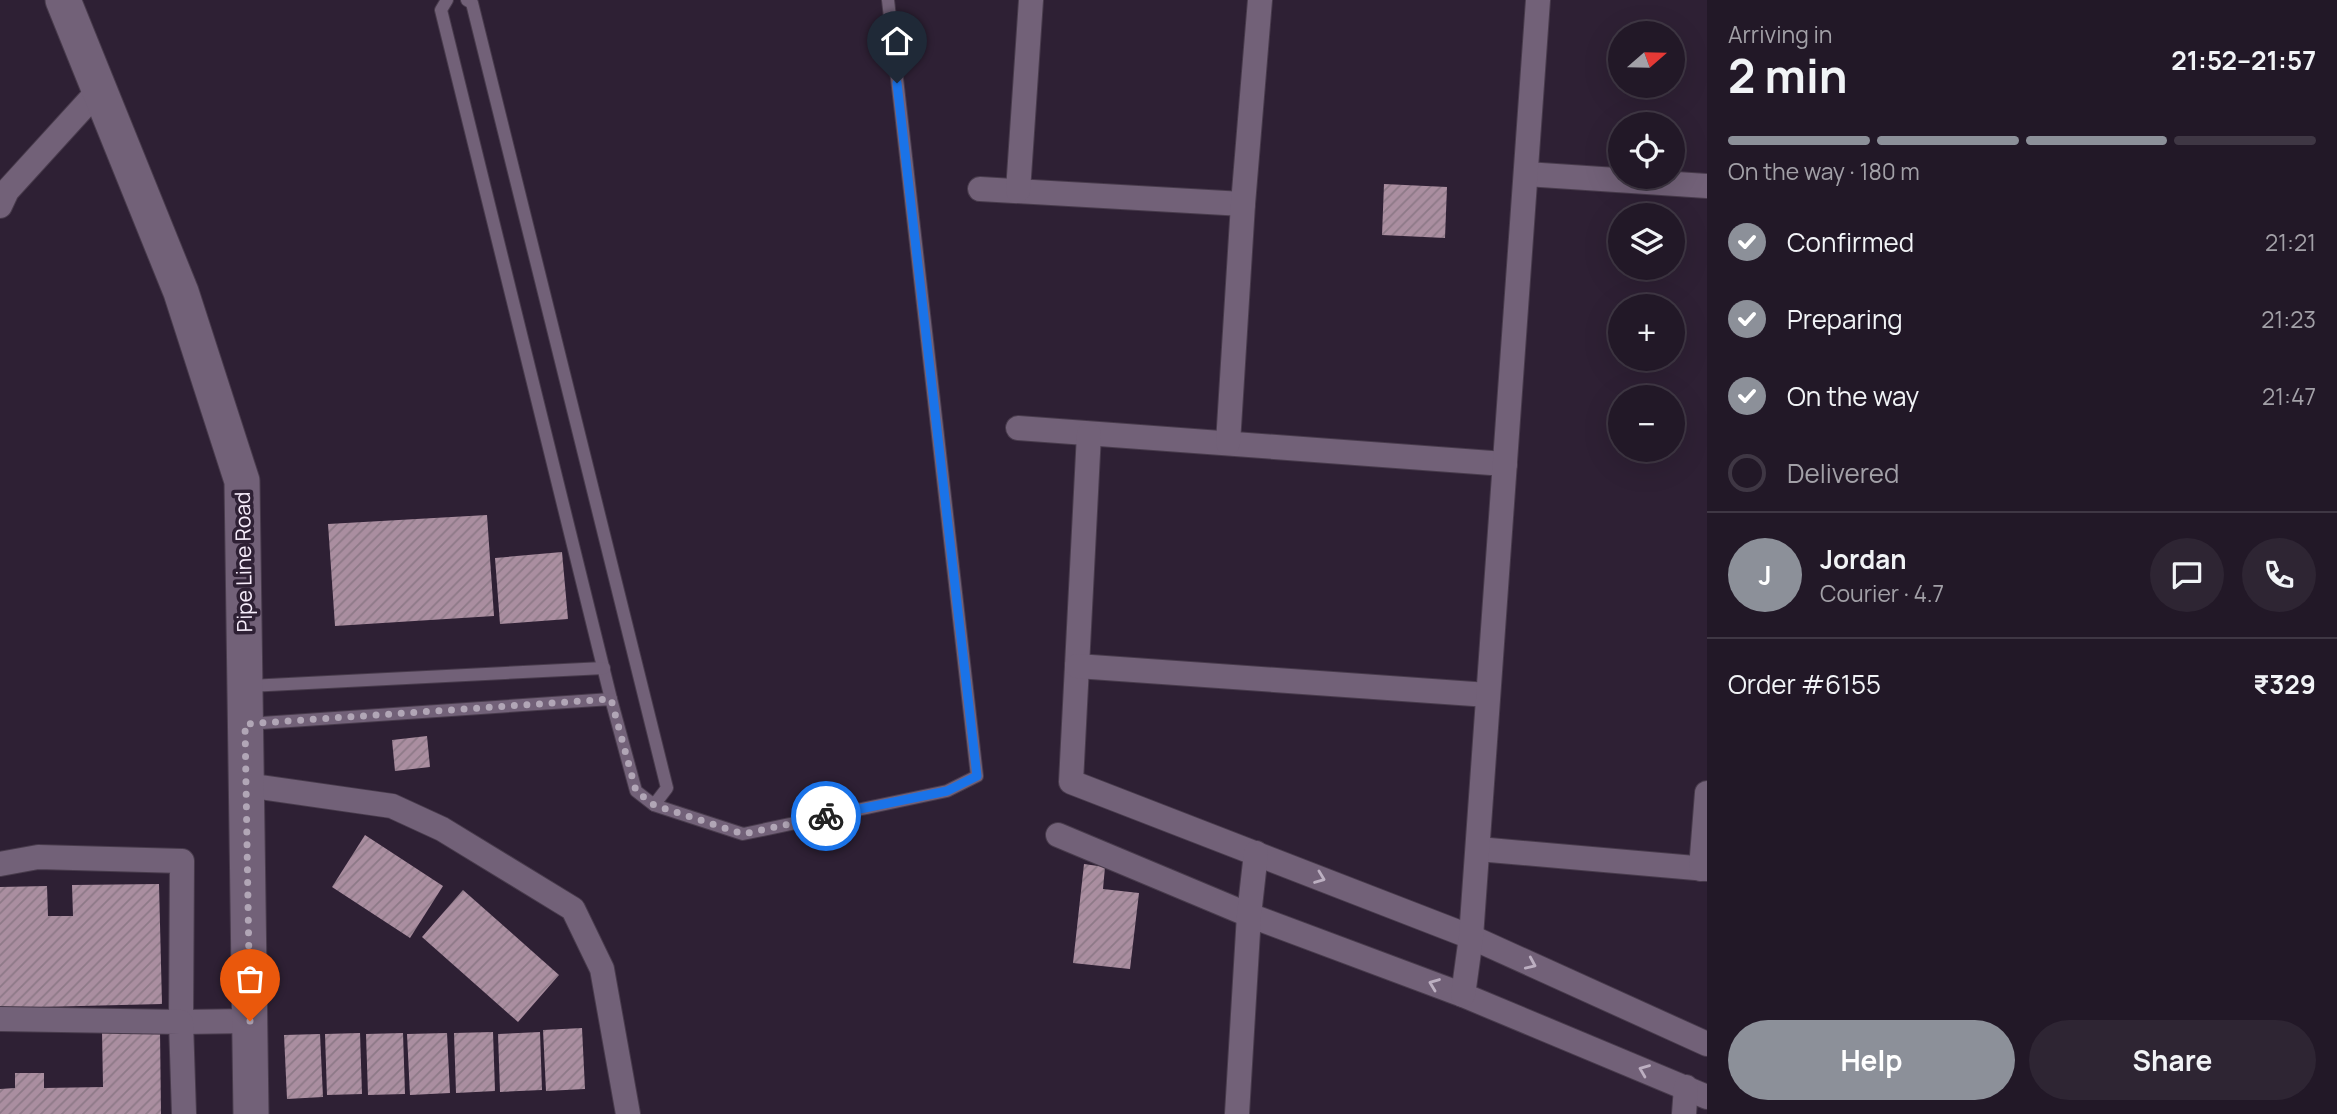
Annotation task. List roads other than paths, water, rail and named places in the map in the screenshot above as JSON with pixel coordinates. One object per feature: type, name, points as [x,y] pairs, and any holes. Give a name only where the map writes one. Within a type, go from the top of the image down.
[{"type":"street","name":"Pipe Line Road","points":[[63,0],[181,292],[242,481],[251,1114]]},
{"type":"street","points":[[1018,191],[1031,0]]},
{"type":"street","points":[[1228,443],[1243,204],[1260,0]]},
{"type":"street","points":[[1463,995],[1478,849],[1538,0]]},
{"type":"street","points":[[0,206],[7,191],[98,91]]},
{"type":"street","points":[[1526,174],[1707,186]]},
{"type":"street","points":[[980,189],[1243,204]]},
{"type":"street","points":[[1018,428],[1505,464]]},
{"type":"street","points":[[1089,434],[1071,782],[1471,937],[1707,1044]]},
{"type":"street","points":[[1077,666],[1488,695]]},
{"type":"street","points":[[246,785],[392,806],[442,829],[573,909],[602,969],[628,1114]]},
{"type":"street","points":[[1478,849],[1704,869],[1707,793]]},
{"type":"street","points":[[1058,835],[1249,915],[1463,995],[1697,1092],[1684,1114]]},
{"type":"street","points":[[1237,1114],[1249,915],[1256,853]]},
{"type":"street","points":[[0,864],[38,857],[182,861],[181,1022],[184,1114]]},
{"type":"street","points":[[0,1019],[250,1021]]},
{"type":"lane","points":[[447,0],[441,10],[636,791],[654,805],[743,834],[947,791],[977,776],[888,0]]},
{"type":"lane","points":[[467,0],[472,3],[667,788],[654,805]]},
{"type":"lane","points":[[245,686],[604,668]]},
{"type":"lane","points":[[245,724],[611,699]]}]
